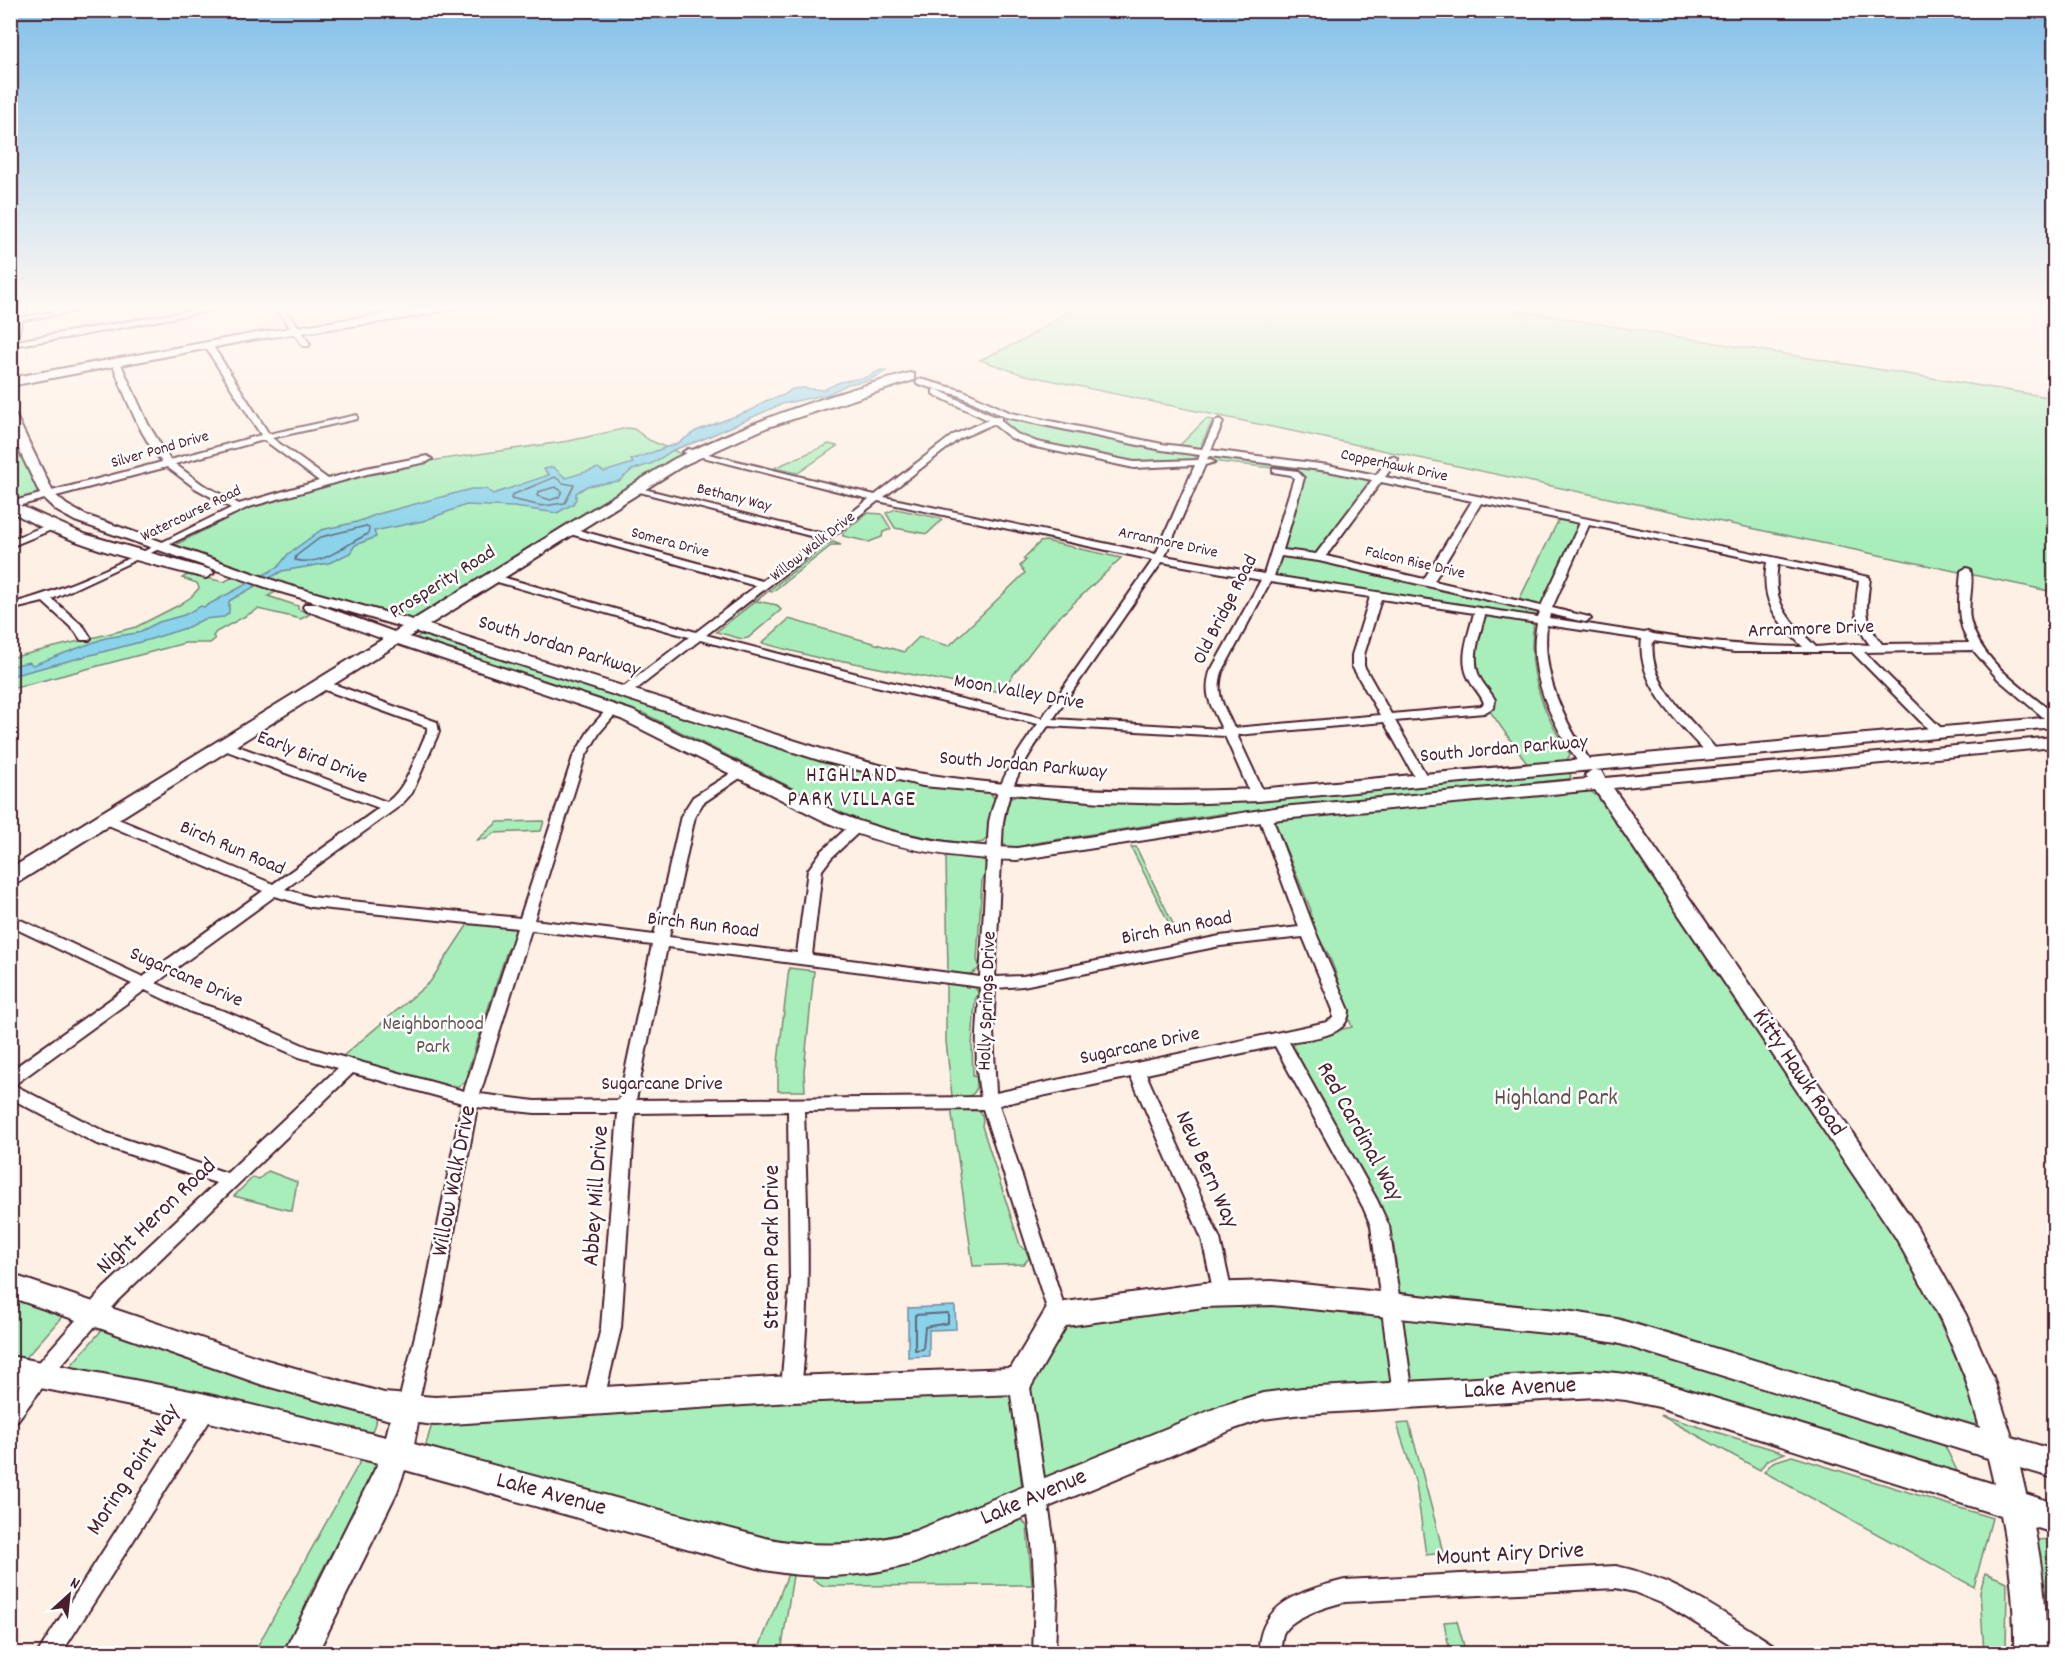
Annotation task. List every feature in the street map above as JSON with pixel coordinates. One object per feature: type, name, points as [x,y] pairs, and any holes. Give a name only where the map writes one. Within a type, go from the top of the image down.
[{"type":"street","points":[[126,384],[162,456],[209,494],[239,508]]},
{"type":"street","points":[[232,384],[266,437],[326,482]]},
{"type":"street","name":"Prosperity Road","points":[[10,878],[691,453],[780,417],[889,384]]},
{"type":"street","name":"Copperhawk Drive","points":[[924,384],[935,392],[994,420],[1010,434],[1028,442],[1121,463],[1154,465],[1204,458],[1313,465],[1865,579],[1860,617],[1865,631],[1876,646]]},
{"type":"street","name":"Copperhawk Drive","points":[[935,384],[1008,415],[1167,448],[1204,458],[1296,474]]},
{"type":"street","name":"Willow Walk Drive","points":[[626,692],[956,437],[1008,415]]},
{"type":"street","name":"South Jordan Parkway","points":[[10,416],[48,496],[58,505],[80,518],[163,546],[234,577]]},
{"type":"street","name":"Silver Pond Drive","points":[[11,505],[266,437],[354,417]]},
{"type":"street","name":"Holly Springs Drive","points":[[1058,1315],[986,1084],[985,1032],[996,822],[1015,765],[1051,717],[1159,559],[1220,422]]},
{"type":"street","name":"Arranmore Drive","points":[[691,453],[876,498],[1159,559],[1376,596],[1480,611],[1544,615],[1746,651],[1876,646],[1976,647]]},
{"type":"street","name":"Watercourse Road","points":[[10,607],[45,598],[142,556],[239,508],[326,482],[427,459]]},
{"type":"street","points":[[1319,558],[1393,459]]},
{"type":"street","name":"Old Bridge Road","points":[[1258,795],[1214,697],[1214,676],[1268,578],[1299,478],[1296,474]]},
{"type":"street","name":"Bethany Way","points":[[635,488],[826,537]]},
{"type":"street","points":[[1427,583],[1478,499]]},
{"type":"street","name":"South Jordan Parkway","points":[[11,505],[52,526],[142,556],[234,577],[413,625],[828,757],[888,773],[1006,789],[1101,796],[1177,798],[1258,795],[1423,780],[1594,775],[2055,742]]},
{"type":"street","name":"Kitty Hawk Road","points":[[1586,521],[1544,615],[1541,654],[1549,696],[1562,726],[1594,775],[1922,1257],[1966,1346],[1990,1409],[2001,1448],[2029,1590],[2030,1653]]},
{"type":"street","points":[[10,544],[52,526]]},
{"type":"street","name":"Somera Drive","points":[[567,530],[764,585]]},
{"type":"street","name":"Falcon Rise Drive","points":[[1277,552],[1319,558],[1427,583],[1544,615]]},
{"type":"street","points":[[1773,560],[1768,583],[1773,603],[1788,624],[1813,650]]},
{"type":"street","points":[[1966,571],[1964,618],[1976,647],[1998,671],[2055,721]]},
{"type":"street","name":"Moon Valley Drive","points":[[491,577],[867,681],[1045,722],[1230,732],[1481,710],[1488,706],[1489,700],[1477,683],[1471,666],[1480,611]]},
{"type":"street","name":"South Jordan Parkway","points":[[278,590],[395,638],[613,710],[649,725],[855,828],[916,845],[993,854],[1043,851],[1265,815],[1594,775],[1713,753],[2055,721]]},
{"type":"street","points":[[1376,596],[1357,660],[1360,672],[1423,780]]},
{"type":"street","points":[[45,598],[80,629],[85,638]]},
{"type":"street","points":[[1648,635],[1646,657],[1655,678],[1677,712],[1713,753]]},
{"type":"street","points":[[1853,647],[1938,732]]},
{"type":"street","points":[[10,1080],[405,793],[433,732],[433,725],[321,684]]},
{"type":"street","name":"Willow Walk Drive","points":[[299,1653],[374,1508],[397,1452],[432,1303],[470,1100],[579,757],[595,730],[613,710]]},
{"type":"street","name":"Early Bird Drive","points":[[223,745],[388,807]]},
{"type":"street","name":"Abbey Mill Drive","points":[[593,1403],[611,1328],[628,1089],[689,811],[704,795],[741,771]]},
{"type":"street","points":[[1265,815],[1308,931]]},
{"type":"street","name":"Birch Run Road","points":[[106,819],[274,890],[311,902],[526,924],[988,982],[1023,981],[1220,941],[1308,931]]},
{"type":"street","points":[[804,959],[815,870],[826,855],[855,828]]},
{"type":"street","name":"Sugarcane Drive","points":[[10,920],[288,1048],[470,1100],[519,1106],[796,1105],[990,1101],[1329,1028],[1339,1021],[1341,1010],[1308,931]]},
{"type":"street","name":"Red Cardinal Way","points":[[1279,1039],[1376,1215],[1383,1238],[1403,1395]]},
{"type":"street","name":"Night Heron Road","points":[[10,1414],[41,1374],[111,1294],[350,1066]]},
{"type":"street","name":"New Bern Way","points":[[1136,1069],[1211,1239],[1223,1294]]},
{"type":"street","points":[[10,1090],[101,1138],[230,1181]]},
{"type":"street","name":"Stream Park Drive","points":[[791,1389],[800,1287],[796,1105]]},
{"type":"street","points":[[10,1285],[263,1372],[368,1402],[407,1409],[435,1411],[791,1389],[1019,1381]]},
{"type":"street","points":[[1044,1653],[1046,1569],[1019,1381],[1058,1315],[1223,1294],[1272,1293],[1566,1323],[1617,1331],[2055,1464]]},
{"type":"street","name":"Lake Avenue","points":[[10,1369],[207,1407],[397,1452],[765,1554],[807,1562],[850,1561],[895,1553],[934,1540],[1247,1410],[1283,1403],[1596,1384],[1659,1394],[2055,1518]]},
{"type":"street","name":"Moring Point Way","points":[[48,1653],[207,1407]]},
{"type":"street","name":"Mount Airy Drive","points":[[1270,1653],[1270,1638],[1279,1620],[1285,1614],[1335,1593],[1616,1577],[1637,1580],[1656,1588],[1767,1653]]},
{"type":"green space","points":[[1067,384],[1966,384],[2054,398],[2054,592]]},
{"type":"green space","points":[[1011,417],[1197,454],[1194,460],[1130,462],[1037,443],[1020,437],[1001,422]]},
{"type":"green space","points":[[1206,419],[1213,420],[1202,443],[1202,448],[1177,448]]},
{"type":"green space","points":[[10,425],[39,491],[26,498],[11,497]]},
{"type":"green space","points":[[627,428],[634,429],[649,440],[684,455],[417,618],[408,619],[386,611],[285,587],[268,596],[298,606],[298,609],[310,614],[301,619],[258,609],[216,632],[213,636],[215,639],[210,643],[185,643],[11,689],[10,658],[136,627],[191,597],[199,588],[197,583],[182,578],[189,574],[224,582],[241,572],[225,563],[175,545],[251,506],[401,465],[569,441]]},
{"type":"green space","points":[[829,444],[837,446],[798,473],[774,468]]},
{"type":"green space","points":[[1210,456],[1310,467],[1372,481],[1318,555],[1284,550],[1302,479],[1289,470],[1207,460]]},
{"type":"green space","points":[[896,509],[942,520],[927,534],[895,528],[886,513]]},
{"type":"green space","points":[[867,513],[882,514],[891,529],[883,532],[882,537],[869,542],[843,536],[843,533]]},
{"type":"green space","points":[[1560,517],[1580,522],[1541,606],[1518,602]]},
{"type":"green space","points":[[1045,541],[1121,558],[1052,624],[1000,692],[844,661],[826,660],[762,643],[789,619],[904,652],[919,637],[949,646],[1025,573],[1020,566],[1026,560],[1023,559],[1040,542]]},
{"type":"green space","points":[[833,542],[841,545],[832,545],[772,592],[769,591],[756,601],[777,605],[781,610],[748,638],[742,639],[716,632],[828,544]]},
{"type":"green space","points":[[1283,555],[1313,558],[1539,612],[1537,617],[1275,576]]},
{"type":"green space","points":[[1491,615],[1534,622],[1532,657],[1535,675],[1552,724],[1570,754],[1566,762],[1528,765],[1489,710],[1494,706],[1480,682],[1474,662],[1483,617]]},
{"type":"green space","points":[[422,634],[518,665],[553,672],[881,776],[940,787],[989,791],[994,798],[987,838],[983,842],[973,844],[914,837],[856,820],[643,713],[636,713],[413,640]]},
{"type":"green space","points":[[1568,772],[1571,776],[1569,779],[1233,815],[1226,813],[1019,847],[1008,846],[1002,842],[1003,820],[1008,799],[1017,796],[1090,800]]},
{"type":"green space","name":"Highland Park","points":[[1583,789],[1598,797],[1903,1250],[1934,1310],[1961,1370],[1977,1415],[1976,1423],[1972,1428],[1804,1374],[1764,1366],[1750,1358],[1636,1323],[1601,1320],[1585,1313],[1402,1295],[1398,1291],[1393,1240],[1381,1205],[1302,1063],[1291,1049],[1298,1039],[1352,1027],[1335,970],[1313,927],[1311,910],[1275,823],[1278,818]]},
{"type":"green space","points":[[544,821],[541,831],[494,833],[486,839],[477,840],[498,822]]},
{"type":"green space","points":[[1131,847],[1136,847],[1178,934],[1175,935]]},
{"type":"green space","points":[[946,857],[975,857],[985,861],[986,866],[982,880],[977,960],[980,967],[973,973],[966,974],[948,972]]},
{"type":"green space","name":"Neighborhood Park","points":[[468,924],[511,926],[517,931],[513,944],[507,951],[468,1070],[471,1074],[466,1082],[452,1089],[342,1057],[430,982]]},
{"type":"green space","points":[[789,968],[814,971],[804,1071],[805,1091],[778,1091],[778,1062]]},
{"type":"green space","points":[[946,982],[973,985],[979,993],[975,1000],[972,1046],[973,1075],[977,1078],[977,1084],[975,1092],[959,1099],[954,1099],[952,1096],[946,1041]]},
{"type":"green space","points":[[951,1108],[974,1109],[981,1114],[982,1126],[1020,1245],[1029,1258],[1024,1264],[973,1266]]},
{"type":"green space","points":[[268,1171],[297,1182],[292,1211],[234,1196],[253,1177],[259,1179]]},
{"type":"green space","points":[[11,1290],[68,1310],[22,1362],[11,1360]]},
{"type":"green space","points":[[1229,1299],[1383,1311],[1394,1387],[1284,1397],[1047,1480],[1043,1476],[1029,1386],[1061,1326]]},
{"type":"green space","points":[[1401,1313],[1580,1330],[1940,1436],[1962,1481],[1650,1386],[1412,1388]]},
{"type":"green space","points":[[107,1324],[380,1410],[370,1437],[66,1371]]},
{"type":"green space","points":[[1010,1392],[1022,1488],[918,1535],[813,1553],[424,1451],[435,1414]]},
{"type":"green space","points":[[1660,1415],[1785,1453],[1767,1460],[1760,1470]]},
{"type":"green space","points":[[1409,1423],[1443,1553],[1426,1555],[1416,1484],[1397,1424]]},
{"type":"green space","points":[[366,1451],[376,1456],[379,1465],[362,1503],[353,1512],[306,1601],[307,1610],[284,1653],[253,1654]]},
{"type":"green space","points":[[1792,1456],[1992,1518],[1974,1587],[1764,1472],[1773,1462]]},
{"type":"green space","points":[[1020,1517],[1027,1526],[1032,1585],[824,1586],[813,1580],[814,1574]]},
{"type":"green space","points":[[2054,1539],[2054,1653],[2044,1653],[2036,1540]]},
{"type":"green space","points":[[1985,1573],[2007,1582],[2006,1653],[1984,1653],[1980,1592]]},
{"type":"green space","points":[[788,1574],[793,1575],[781,1653],[757,1653]]},
{"type":"green space","points":[[1457,1621],[1466,1653],[1450,1653],[1444,1622]]},
{"type":"water","points":[[836,384],[850,384],[828,394],[782,404],[673,450],[653,463],[632,470],[619,481],[587,486],[576,493],[573,504],[557,513],[514,507],[466,505],[423,521],[374,531],[376,537],[355,545],[350,553],[329,563],[282,571],[229,601],[229,613],[224,617],[204,619],[186,628],[148,640],[11,676],[11,666],[29,662],[33,665],[105,638],[137,633],[159,622],[184,615],[201,606],[204,607],[278,567],[288,554],[321,530],[471,489],[486,489],[493,494],[549,475],[544,469],[553,467],[566,478],[598,468],[604,472],[633,463],[631,460],[678,443],[696,431],[754,409],[765,401],[784,395],[792,389],[823,390]]},
{"type":"water","points":[[955,1306],[956,1329],[929,1330],[929,1356],[908,1357],[908,1308]]},
{"type":"district","name":"HIGHLAND PARK VILLAGE","points":[[852,789]]}]
